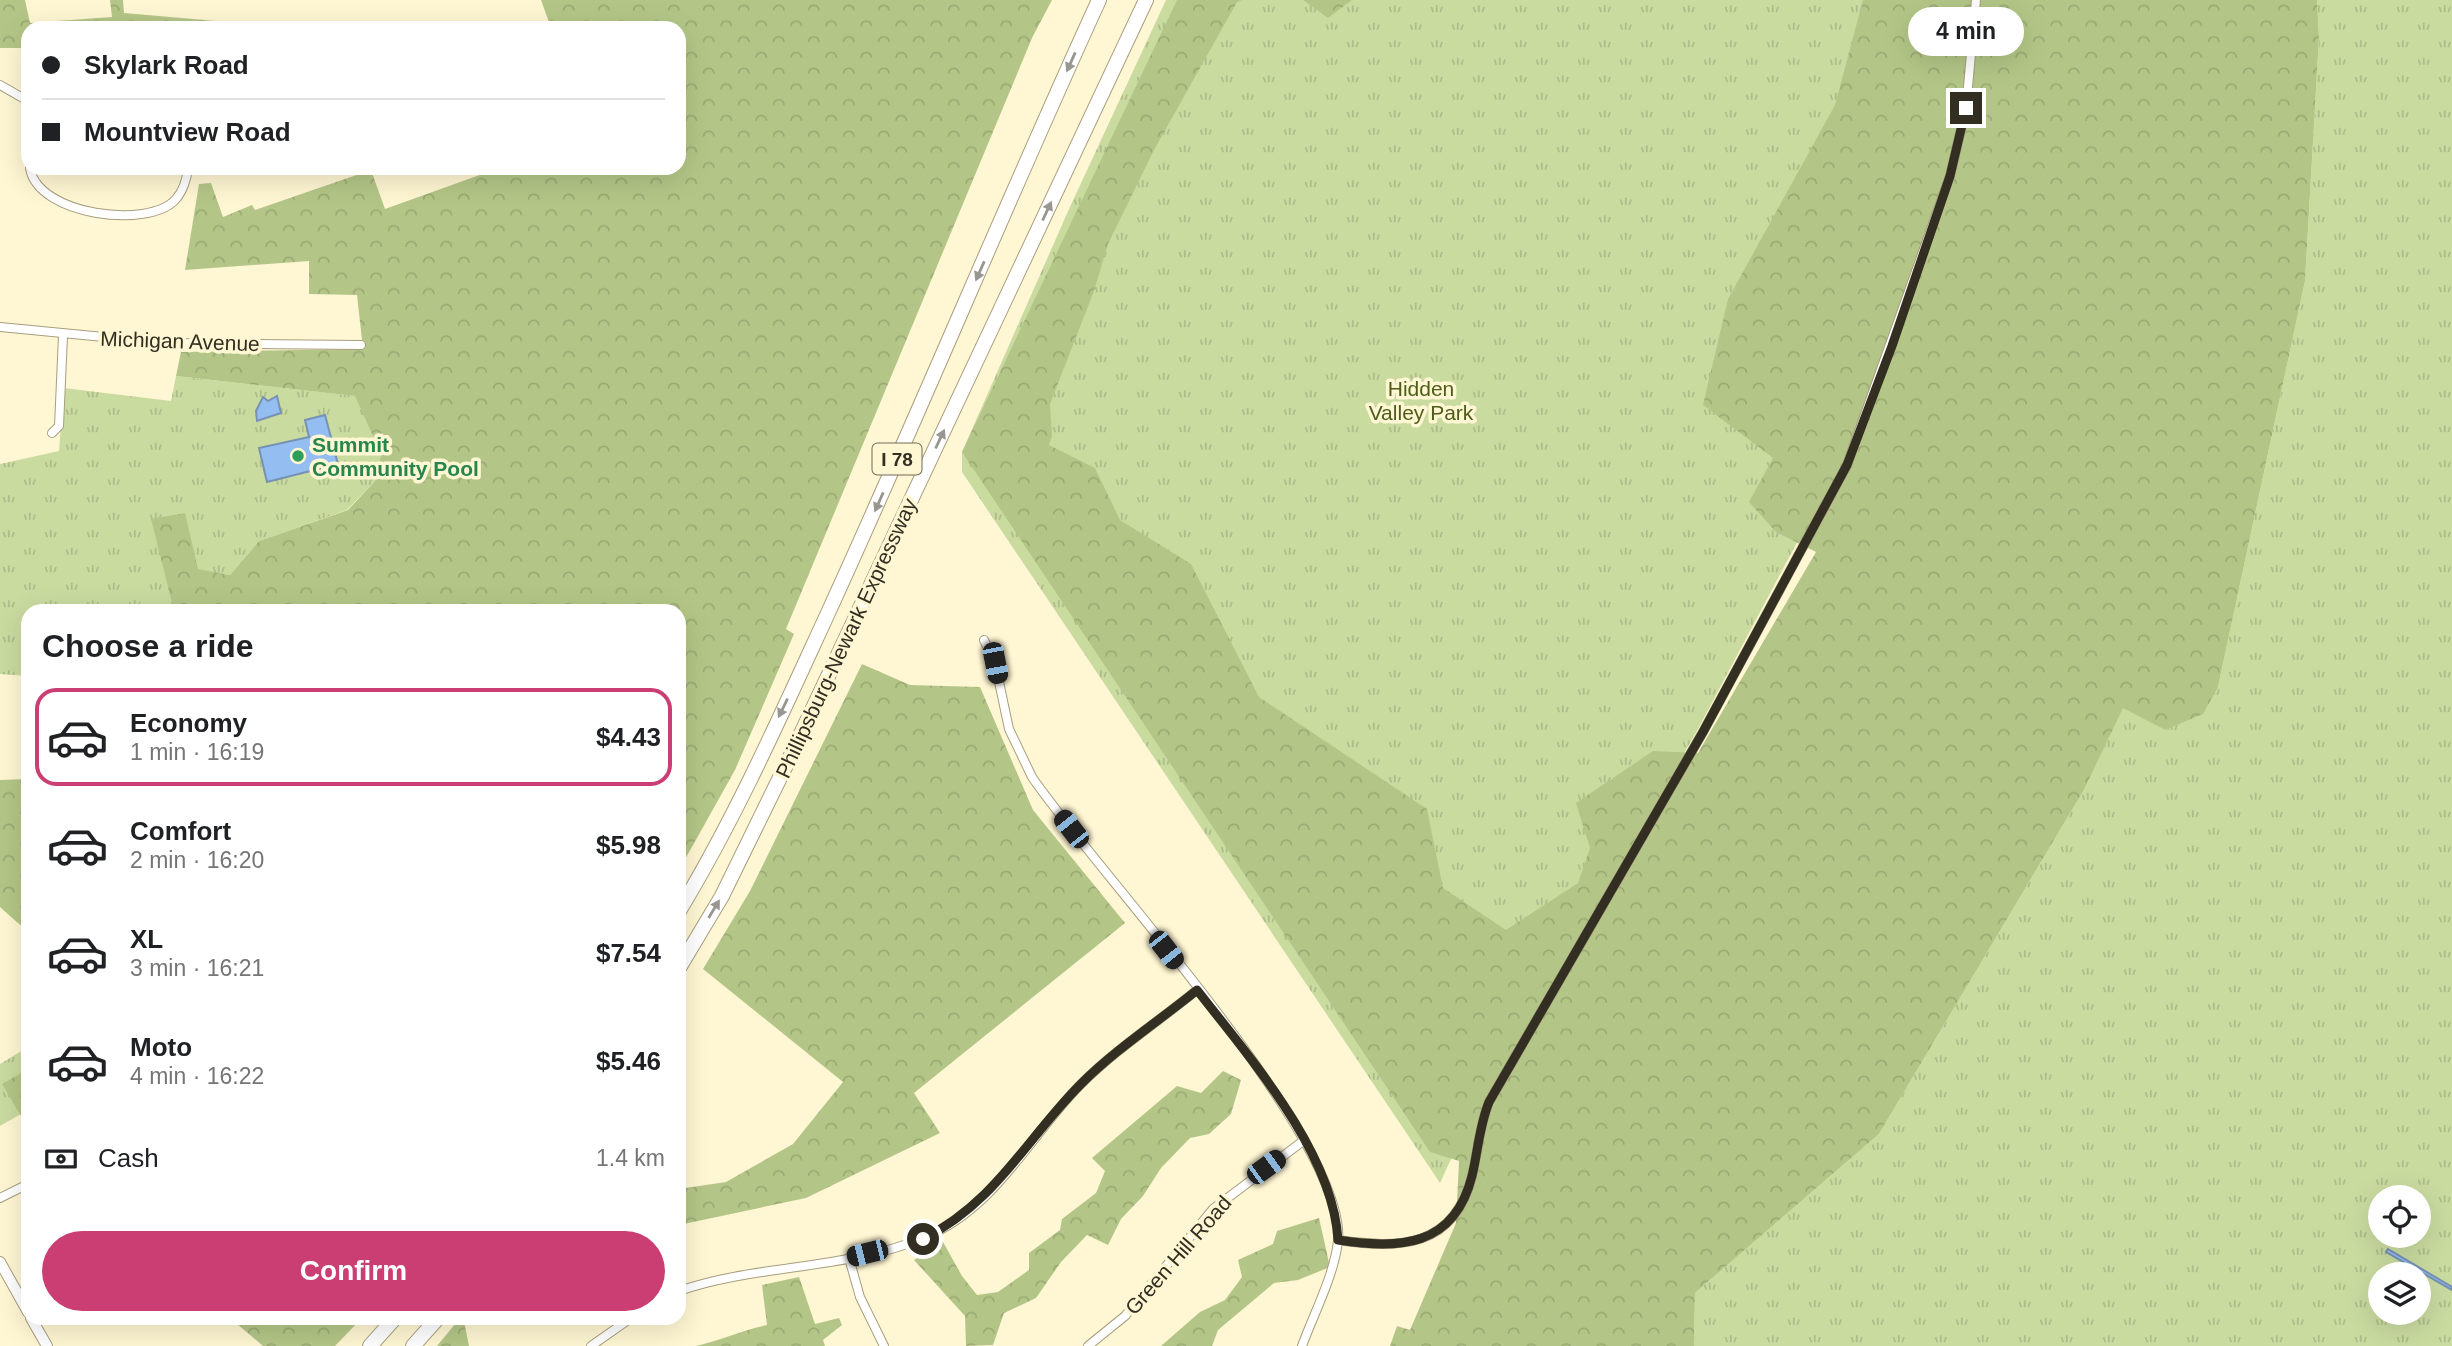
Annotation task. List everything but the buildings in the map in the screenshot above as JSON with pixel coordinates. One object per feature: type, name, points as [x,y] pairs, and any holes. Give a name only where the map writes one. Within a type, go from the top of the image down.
[{"type":"highway","name":"Phillipsburg-Newark Expressway","points":[[686,899],[791,693],[869,524],[1099,0]]},
{"type":"highway","name":"Phillipsburg-Newark Expressway","points":[[686,956],[722,897],[792,753],[1146,0]]},
{"type":"highway","points":[[370,1346],[389,1325]]},
{"type":"highway","points":[[413,1346],[432,1325]]},
{"type":"main road","points":[[0,1262],[21,1300]]},
{"type":"main road","points":[[35,1325],[47,1346]]},
{"type":"street","points":[[1338,1240],[1414,1242],[1433,1236],[1452,1219],[1471,1181],[1481,1127],[1495,1092],[1703,732],[1831,497],[1862,431],[1950,176],[1966,108],[1976,0]]},
{"type":"street","points":[[0,85],[21,98]]},
{"type":"street","points":[[31,175],[48,197],[60,204],[100,214],[160,210],[176,199],[185,175]]},
{"type":"street","name":"Michigan Avenue","points":[[0,327],[166,343],[361,345]]},
{"type":"street","points":[[52,433],[58,426],[63,335]]},
{"type":"street","points":[[984,640],[995,663],[1009,729],[1032,777],[1277,1096],[1327,1186],[1338,1240],[1326,1283],[1302,1346]]},
{"type":"street","points":[[686,1290],[849,1258],[923,1239],[963,1216],[1005,1177],[1083,1082],[1197,990]]},
{"type":"street","name":"Green Hill Road","points":[[1088,1346],[1125,1316],[1221,1201],[1303,1141]]},
{"type":"street","points":[[0,1198],[21,1188]]},
{"type":"street","points":[[849,1258],[860,1297],[884,1346]]},
{"type":"street","points":[[591,1346],[621,1325]]},
{"type":"green space","points":[[0,0],[25,0],[30,21],[21,21],[21,48],[0,48]]},
{"type":"green space","points":[[110,0],[123,0],[124,13],[215,21],[57,21],[112,17]]},
{"type":"green space","points":[[541,0],[1052,0],[1032,38],[786,629],[794,634],[735,770],[686,858],[686,604],[172,604],[151,519],[185,513],[198,569],[230,575],[259,541],[348,510],[375,481],[381,454],[355,396],[176,376],[181,352],[363,349],[357,295],[309,294],[309,261],[185,270],[199,184],[211,183],[223,217],[252,205],[255,210],[356,175],[373,175],[385,209],[480,175],[686,175],[686,21],[548,21]]},
{"type":"green space","name":"Hidden Valley Park","points":[[1166,0],[1968,0],[1818,503],[1698,729],[1457,1146],[1440,1183],[962,472],[962,452],[1069,209]]},
{"type":"green space","points":[[1177,0],[1242,0],[1237,2],[1154,150],[1108,244],[1094,291],[1050,404],[1052,436],[1049,445],[1095,468],[1120,520],[1191,564],[1259,697],[1427,809],[1443,888],[1506,930],[1578,883],[1590,848],[1576,803],[1653,751],[1698,753],[1816,552],[1776,532],[1749,502],[1773,458],[1703,405],[1728,299],[1835,105],[1863,0],[2317,0],[2319,38],[2305,281],[2218,687],[2203,714],[2165,730],[2123,708],[2085,788],[1879,1134],[1695,1293],[1694,1346],[1390,1346],[1397,1326],[1410,1330],[1456,1223],[1459,1161],[1430,1152],[962,452]]},
{"type":"green space","points":[[1303,0],[1352,0],[1328,18]]},
{"type":"green space","points":[[2317,0],[2452,0],[2452,1346],[1694,1346],[1695,1293],[1879,1134],[2085,788],[2123,707],[2165,730],[2218,687],[2305,281],[2319,38]]},
{"type":"green space","points":[[176,376],[356,396],[381,454],[375,481],[347,510],[259,541],[230,575],[198,570],[178,604],[21,604],[21,676],[0,674],[0,464],[59,451],[64,388],[171,401]]},
{"type":"green space","points":[[862,664],[910,685],[980,687],[1033,810],[1125,923],[914,1093],[940,1133],[806,1198],[686,1224],[686,1188],[726,1182],[793,1144],[843,1082],[703,969],[750,891]]},
{"type":"green space","points":[[21,779],[21,926],[0,907],[0,780]]},
{"type":"green space","points":[[21,1051],[21,1114],[0,1126],[0,1064]]},
{"type":"green space","points":[[1223,1071],[1241,1080],[1231,1114],[1209,1134],[1190,1138],[1161,1168],[1143,1196],[1121,1219],[1108,1245],[1087,1235],[1061,1262],[1036,1298],[1004,1313],[993,1345],[966,1346],[965,1316],[914,1260],[943,1242],[962,1276],[977,1295],[998,1292],[1029,1270],[1029,1253],[1060,1230],[1062,1219],[1096,1193],[1105,1171],[1092,1158],[1177,1086],[1201,1093]]},
{"type":"green space","points":[[21,1073],[21,1116],[2,1084]]},
{"type":"green space","points":[[1319,1218],[1330,1267],[1298,1280],[1274,1283],[1218,1330],[1212,1346],[1161,1346],[1200,1312],[1225,1300],[1242,1277],[1238,1260],[1273,1244],[1277,1231]]},
{"type":"green space","points":[[799,1277],[815,1324],[839,1318],[842,1325],[823,1340],[825,1346],[696,1346],[767,1325],[762,1285]]},
{"type":"green space","points":[[238,1325],[355,1325],[335,1346],[263,1346]]},
{"type":"green space","points":[[454,1325],[465,1325],[469,1346],[437,1346]]},
{"type":"water","points":[[277,396],[281,413],[257,421],[256,411],[263,397],[268,401]]},
{"type":"water","name":"Summit Community Pool","points":[[325,415],[338,464],[267,482],[259,448],[309,437],[305,420]]},
{"type":"water","points":[[2388,1249],[2410,1262],[2403,1262],[2386,1252]]},
{"type":"water","points":[[2431,1275],[2452,1287],[2452,1290],[2431,1278]]},
{"type":"place","name":"Summit Community Pool","points":[[298,456]]},
{"type":"route","points":[[923,1239],[963,1216],[983,1198],[1012,1168],[1083,1082],[1197,990],[1277,1096],[1320,1170],[1331,1198],[1338,1240],[1356,1243],[1414,1242],[1433,1236],[1452,1219],[1471,1181],[1483,1117],[1489,1102],[1703,732],[1847,465],[1862,431],[1950,176],[1966,108]]}]
